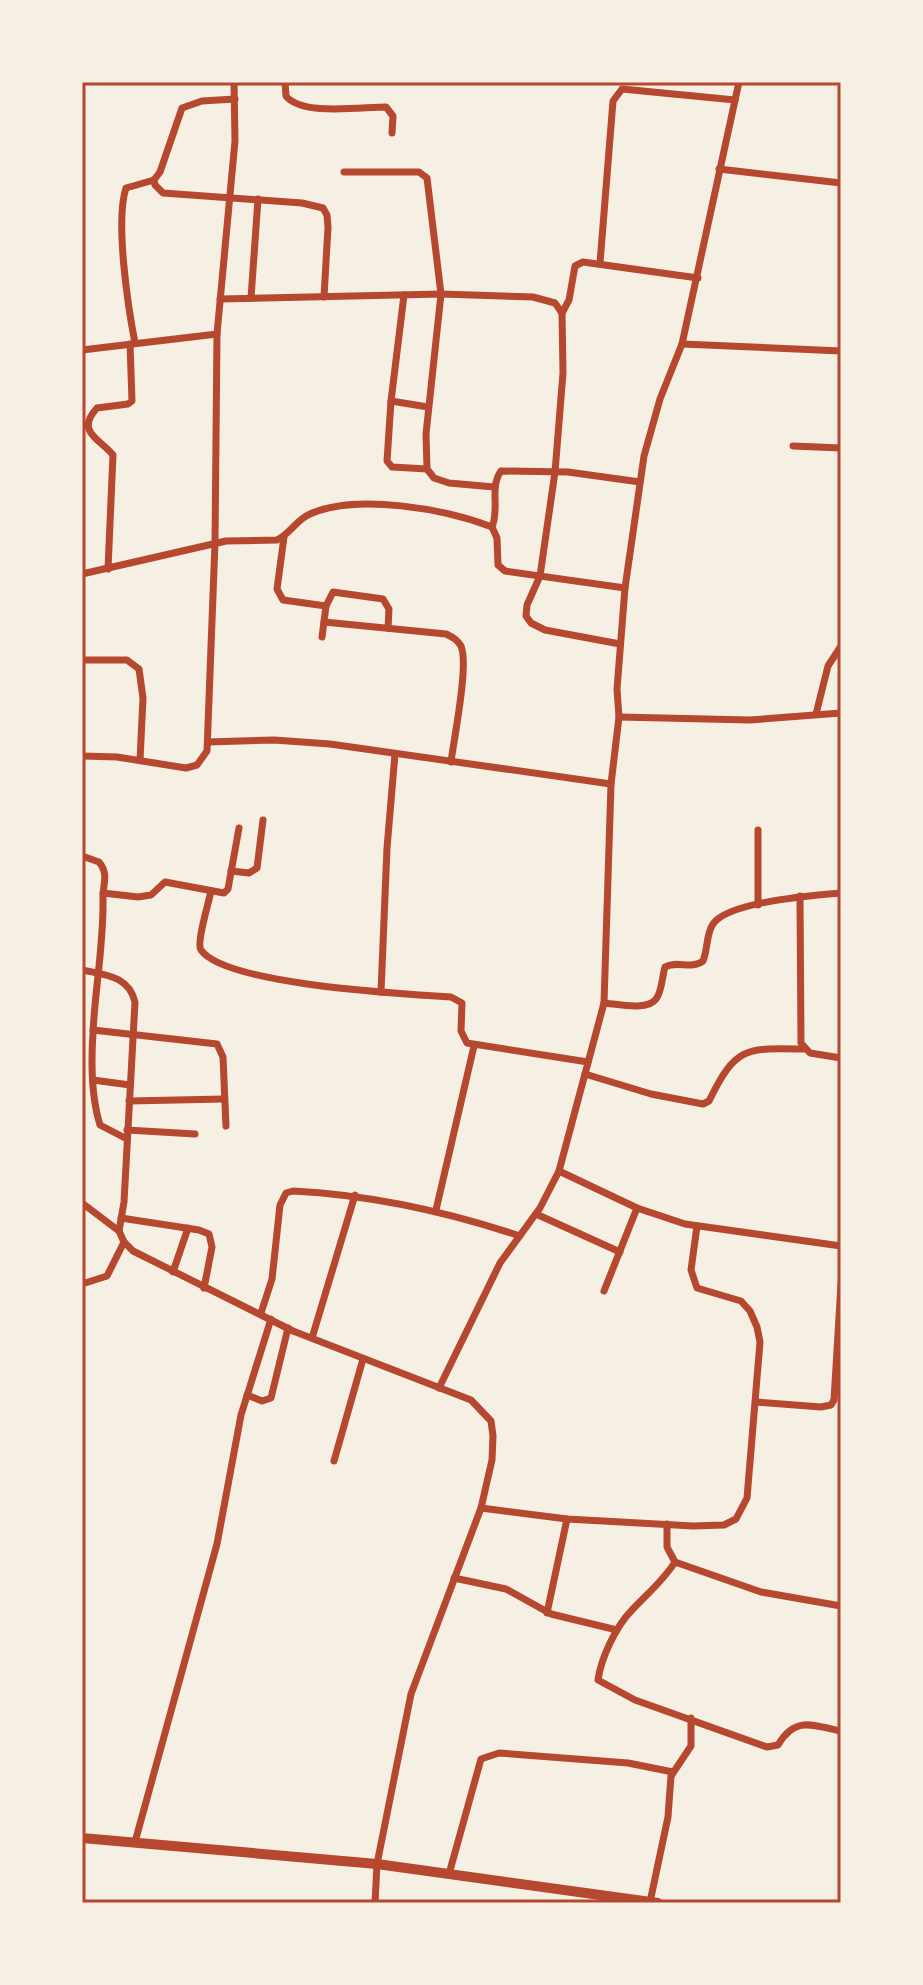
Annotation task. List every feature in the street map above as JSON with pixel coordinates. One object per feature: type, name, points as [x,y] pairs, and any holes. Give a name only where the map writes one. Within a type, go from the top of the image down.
[{"type":"main road","points":[[82,1838],[377,1864],[658,1903]]},
{"type":"street","points":[[82,756],[117,757],[186,768],[204,759],[208,742],[215,543],[217,334],[235,141],[234,82]]},
{"type":"street","points":[[285,82],[286,96],[296,104],[334,109],[386,107],[393,116],[392,133]]},
{"type":"street","points":[[650,92],[651,82]]},
{"type":"street","points":[[439,1388],[487,1287],[536,1214],[559,1171],[604,1003],[611,784],[619,717],[620,644],[640,482],[660,399],[682,344],[739,82]]},
{"type":"street","points":[[600,263],[613,101],[622,89],[735,100]]},
{"type":"street","points":[[108,569],[113,455],[91,435],[88,428],[92,413],[97,408],[132,401],[133,343],[126,279],[123,196],[126,188],[154,180],[160,172],[182,108],[192,103],[235,99]]},
{"type":"street","points":[[719,169],[841,183]]},
{"type":"street","points":[[344,172],[424,174],[429,186],[441,294],[428,407],[427,469],[434,478],[449,483],[494,487]]},
{"type":"street","points":[[154,180],[163,193],[302,203],[323,208],[328,227],[324,297]]},
{"type":"street","points":[[251,298],[258,199]]},
{"type":"street","points":[[620,644],[545,630],[531,623],[526,616],[527,605],[540,576],[555,472],[563,373],[562,313],[569,300],[575,266],[583,262],[698,278]]},
{"type":"street","points":[[220,299],[441,294],[546,299],[555,303],[562,313]]},
{"type":"street","points":[[404,295],[391,401],[389,465],[427,469]]},
{"type":"street","points":[[82,350],[217,334]]},
{"type":"street","points":[[682,344],[841,351]]},
{"type":"street","points":[[391,401],[428,407]]},
{"type":"street","points":[[793,446],[841,448]]},
{"type":"street","points":[[625,588],[505,571],[498,565],[497,538],[492,527],[496,511],[494,487],[501,471],[555,472],[640,482]]},
{"type":"street","points":[[82,574],[215,543],[277,540],[311,513],[335,506],[428,509],[492,527]]},
{"type":"street","points":[[284,537],[277,589],[279,595],[283,600],[326,606]]},
{"type":"street","points":[[322,637],[326,606],[333,592],[383,599],[389,609],[388,628]]},
{"type":"street","points":[[324,622],[446,634],[459,642],[463,672],[451,762]]},
{"type":"street","points":[[816,714],[828,666],[841,646]]},
{"type":"street","points":[[82,660],[127,660],[139,669],[143,698],[140,760]]},
{"type":"street","points":[[619,717],[750,720],[841,713]]},
{"type":"street","points":[[208,742],[274,740],[611,784]]},
{"type":"street","points":[[381,992],[386,861],[395,754]]},
{"type":"street","points":[[231,871],[249,873],[257,868],[263,820]]},
{"type":"street","points":[[103,893],[138,897],[151,895],[165,882],[220,893],[228,889],[239,828]]},
{"type":"street","points":[[758,830],[758,905]]},
{"type":"street","points":[[82,856],[99,862],[106,876],[103,893],[105,921],[93,1030],[93,1080],[100,1125],[127,1134],[195,1134]]},
{"type":"street","points":[[211,891],[199,943],[203,953],[219,962],[266,978],[458,999],[463,1009],[462,1038],[474,1046],[588,1062]]},
{"type":"street","points":[[604,1003],[653,1003],[658,997],[665,967],[674,963],[699,964],[705,956],[714,922],[728,914],[800,896],[841,893]]},
{"type":"street","points":[[800,896],[800,1033],[804,1049]]},
{"type":"street","points":[[82,970],[127,984],[135,1002],[124,1202],[119,1231]]},
{"type":"street","points":[[93,1030],[217,1044],[223,1057],[226,1126]]},
{"type":"street","points":[[436,1210],[474,1046]]},
{"type":"street","points":[[585,1074],[651,1094],[703,1104],[709,1101],[732,1061],[742,1053],[758,1048],[804,1049],[810,1053],[841,1058]]},
{"type":"street","points":[[93,1080],[130,1085]]},
{"type":"street","points":[[129,1101],[224,1099]]},
{"type":"street","points":[[559,1171],[637,1208],[697,1226],[841,1246]]},
{"type":"street","points":[[261,1313],[272,1279],[282,1197],[293,1191],[355,1195],[436,1210],[520,1236]]},
{"type":"street","points":[[312,1338],[355,1195]]},
{"type":"street","points":[[82,1203],[119,1231],[133,1251],[288,1328],[471,1400],[491,1421],[492,1460],[481,1508],[411,1694],[377,1864],[375,1903]]},
{"type":"street","points":[[604,1291],[637,1208]]},
{"type":"street","points":[[536,1214],[620,1252]]},
{"type":"street","points":[[121,1218],[209,1234],[212,1247],[204,1288]]},
{"type":"street","points":[[481,1508],[567,1519],[667,1524],[724,1525],[736,1519],[747,1498],[760,1342],[750,1311],[741,1301],[697,1288],[691,1270],[697,1226]]},
{"type":"street","points":[[173,1272],[188,1228]]},
{"type":"street","points":[[82,1284],[107,1276],[124,1242]]},
{"type":"street","points":[[756,1402],[831,1405],[834,1400],[841,1284]]},
{"type":"street","points":[[135,1842],[217,1544],[236,1439],[271,1319]]},
{"type":"street","points":[[247,1395],[262,1401],[271,1398],[288,1328]]},
{"type":"street","points":[[334,1461],[363,1359]]},
{"type":"street","points":[[547,1613],[567,1519]]},
{"type":"street","points":[[667,1524],[667,1547],[675,1562],[761,1592],[841,1606]]},
{"type":"street","points":[[675,1562],[663,1581],[630,1611],[617,1630],[598,1680],[635,1700],[772,1748],[795,1726],[814,1725],[841,1731]]},
{"type":"street","points":[[454,1578],[506,1589],[547,1613],[617,1630]]},
{"type":"street","points":[[650,1902],[668,1817],[673,1772],[688,1755],[691,1746],[691,1718]]},
{"type":"street","points":[[449,1874],[481,1759],[488,1755],[499,1753],[601,1760],[673,1772]]}]
